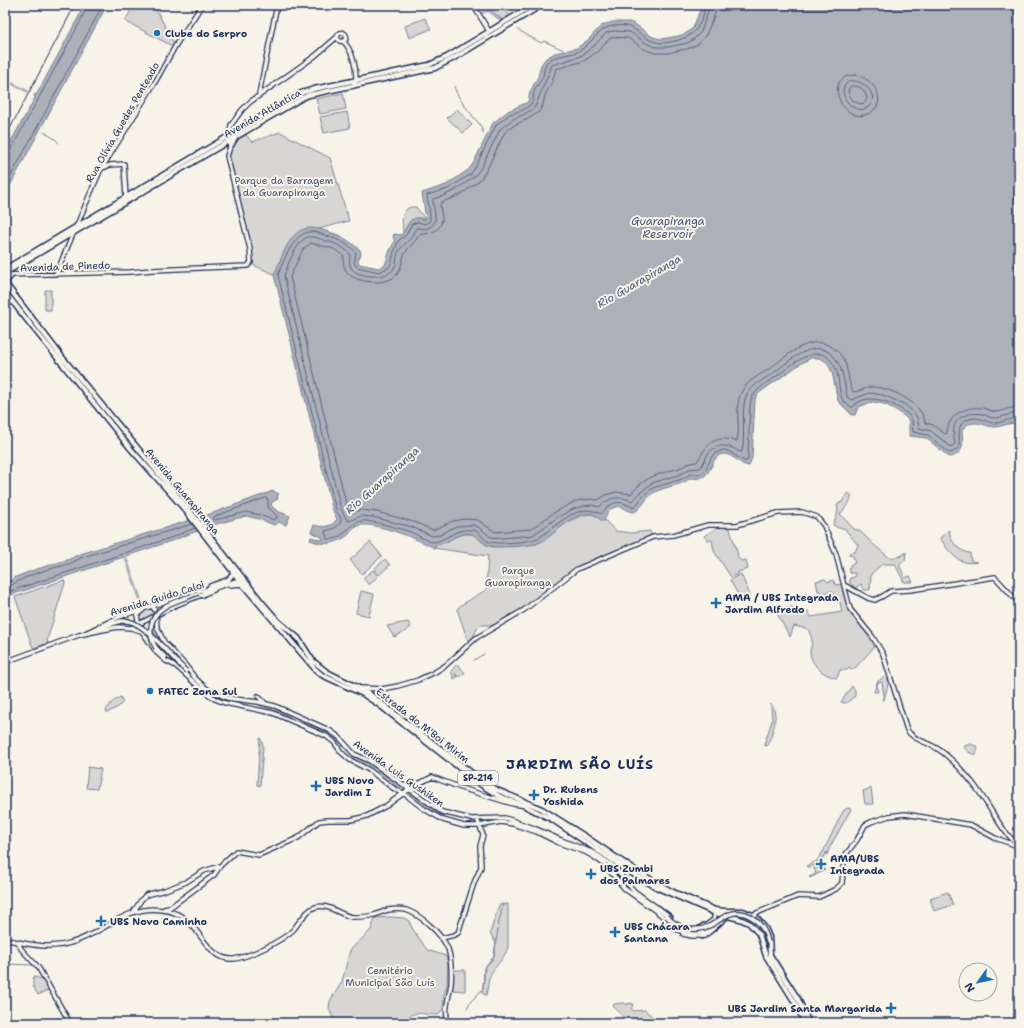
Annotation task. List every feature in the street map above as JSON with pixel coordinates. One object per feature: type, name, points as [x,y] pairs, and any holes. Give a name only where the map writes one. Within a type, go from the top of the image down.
[{"type":"main road","name":"Rua Olívia Guedes Penteado","points":[[74,233],[94,182],[203,5]]},
{"type":"main road","points":[[256,96],[277,5]]},
{"type":"main road","points":[[473,5],[490,34],[488,37]]},
{"type":"main road","name":"Avenida Atlântica","points":[[5,269],[76,226],[84,224],[126,202],[229,139],[300,93],[430,65],[533,5]]},
{"type":"main road","name":"Avenida Atlântica","points":[[5,274],[70,237],[84,224],[126,197],[229,139],[235,138],[306,96],[435,68],[542,5]]},
{"type":"main road","points":[[230,147],[230,129],[233,121],[245,106],[256,96],[337,39],[339,33],[343,32],[346,35],[344,40],[351,50],[354,65],[356,81],[353,86]]},
{"type":"main road","points":[[337,39],[344,40]]},
{"type":"main road","name":"Rua Olívia Guedes Penteado","points":[[110,165],[108,161],[160,75]]},
{"type":"main road","points":[[230,147],[235,138]]},
{"type":"main road","name":"Avenida de Pinedo","points":[[5,274],[11,276],[247,266],[251,262],[250,250],[227,156],[230,147]]},
{"type":"main road","points":[[102,168],[110,165],[124,164],[126,202]]},
{"type":"main road","points":[[80,217],[84,224]]},
{"type":"main road","points":[[56,274],[70,237]]},
{"type":"main road","points":[[6,284],[6,281],[11,276]]},
{"type":"main road","name":"Avenida Guarapiranga","points":[[6,284],[62,357],[188,510],[244,586],[315,669],[322,675],[338,682]]},
{"type":"main road","name":"Avenida Guarapiranga","points":[[5,292],[120,436],[161,484],[188,510]]},
{"type":"main road","points":[[120,436],[127,435]]},
{"type":"main road","points":[[161,484],[166,488],[169,486]]},
{"type":"main road","name":"Avenida Guarapiranga","points":[[235,572],[245,581],[277,619],[298,638],[317,665],[327,672],[368,690],[382,689],[418,680],[435,672],[446,665],[476,638],[524,610],[577,569],[653,537],[673,535],[708,525],[736,525],[778,513],[802,512],[817,517],[823,523],[836,554],[851,612],[872,636],[883,654],[906,730],[912,736],[930,744],[943,753],[964,773],[983,796],[1002,827],[1015,843]]},
{"type":"main road","points":[[226,584],[235,572]]},
{"type":"main road","points":[[176,666],[156,648],[152,639],[151,630],[154,619],[159,610],[166,605],[200,594],[211,586],[228,580],[235,572]]},
{"type":"main road","points":[[844,585],[868,598],[875,600],[891,591],[910,590],[995,577],[1019,603]]},
{"type":"main road","points":[[239,580],[245,581]]},
{"type":"main road","name":"Avenida Guido Caloi","points":[[5,662],[82,634],[114,618],[239,580]]},
{"type":"main road","name":"Avenida Guido Caloi","points":[[82,634],[118,627],[131,628],[200,594],[230,585],[239,584],[244,586]]},
{"type":"main road","name":"Avenida Luis Gushiken","points":[[153,607],[157,615],[158,630],[164,642],[195,678],[207,689],[218,695],[265,703],[277,707],[329,730],[339,737],[354,754],[370,762],[436,809],[445,813],[463,817],[505,818],[587,849],[612,865],[630,888],[653,902],[666,916],[679,926],[696,930],[709,926],[728,914],[737,912],[752,917],[761,925],[768,942],[769,951]]},
{"type":"main road","name":"Avenida Luis Gushiken","points":[[142,610],[137,617],[142,632],[157,653],[166,661],[176,666],[215,699],[225,703],[245,706],[273,714],[326,736],[334,742],[350,760],[369,770],[393,788],[404,793],[435,816],[464,826],[480,826],[501,822],[513,824],[537,832],[559,843],[585,852],[588,857],[593,856],[611,872],[625,889],[656,911],[675,929]]},
{"type":"main road","points":[[157,624],[162,613]]},
{"type":"main road","points":[[82,634],[124,621],[132,622],[139,625],[195,678]]},
{"type":"main road","points":[[131,628],[142,632]]},
{"type":"main road","points":[[338,682],[356,689],[361,688]]},
{"type":"main road","name":"Estrada do M'Boi Mirim","points":[[338,682],[378,704],[487,789],[558,823],[641,879],[670,894],[715,913],[729,913],[738,908],[752,915],[757,915],[767,933],[769,951],[773,961],[798,999],[809,1023]]},
{"type":"main road","name":"Estrada do M'Boi Mirim","points":[[354,684],[368,690],[489,786],[516,802],[540,808],[562,821],[630,868],[656,883],[710,908],[729,913],[753,926],[758,931],[766,956],[794,1001],[805,1023]]},
{"type":"main road","points":[[258,696],[265,703]]},
{"type":"main road","points":[[245,706],[254,707],[258,702]]},
{"type":"main road","points":[[440,753],[445,755],[447,754]]},
{"type":"main road","points":[[170,910],[212,877],[216,869],[236,851],[254,855],[263,854],[298,838],[317,822],[322,820],[351,820],[372,814],[409,789],[427,779],[434,777],[457,787],[516,802]]},
{"type":"main road","points":[[757,915],[796,897],[819,896],[839,886],[842,883],[844,859],[846,854],[858,840],[866,825],[874,821],[905,814],[973,826],[995,838],[1015,843]]},
{"type":"main road","points":[[450,822],[459,823],[459,818],[455,815]]},
{"type":"main road","points":[[463,817],[464,826]]},
{"type":"main road","points":[[442,938],[454,935],[460,930],[474,883],[480,870],[480,846],[483,833],[477,818]]},
{"type":"main road","points":[[474,826],[483,833]]},
{"type":"main road","points":[[136,910],[146,895],[183,884],[204,871],[216,869]]},
{"type":"main road","points":[[5,940],[45,947],[72,943],[136,910],[170,910],[183,917],[195,928],[212,950],[220,956],[228,959],[236,959],[275,943],[288,934],[312,908],[322,906],[352,917],[374,915],[389,910],[406,910],[419,917],[442,938],[450,956],[451,983],[448,995],[448,1023]]},
{"type":"main road","points":[[658,908],[680,925],[686,927],[702,925],[714,920],[715,913]]},
{"type":"main road","points":[[675,929],[689,936],[702,936],[729,913]]},
{"type":"main road","points":[[702,925],[708,932]]},
{"type":"main road","points":[[675,929],[687,933],[708,932]]},
{"type":"main road","points":[[17,942],[22,950],[38,967],[70,1023]]},
{"type":"green space","name":"Clube do Serpro","points":[[134,5],[154,5],[174,44],[172,46],[125,21]]},
{"type":"green space","points":[[480,5],[501,5],[511,17],[503,22],[488,11],[481,14],[478,9]]},
{"type":"green space","points":[[425,18],[431,29],[409,38],[405,26]]},
{"type":"green space","points":[[343,93],[346,109],[320,114],[316,99]]},
{"type":"green space","points":[[457,109],[472,125],[463,133],[447,118]]},
{"type":"green space","points":[[347,112],[350,128],[324,133],[320,117]]},
{"type":"green space","name":"Parque da Barragem da Guarapiranga","points":[[280,132],[330,158],[349,221],[319,229],[341,236],[360,250],[354,248],[276,283],[274,274],[253,265],[252,250],[228,155],[238,139],[246,135],[252,142]]},
{"type":"green space","points":[[411,207],[416,207],[425,219],[416,218],[411,220],[403,233],[403,214]]},
{"type":"green space","points":[[45,290],[51,290],[51,310],[45,310]]},
{"type":"green space","points":[[848,493],[852,496],[849,503],[840,514],[854,529],[860,531],[890,558],[901,556],[906,552],[905,560],[899,564],[905,578],[910,576],[913,582],[904,582],[895,564],[882,564],[871,574],[870,590],[863,590],[861,584],[855,588],[850,583],[850,578],[855,577],[855,573],[850,573],[848,568],[850,568],[850,565],[855,563],[853,556],[849,555],[849,553],[855,552],[858,545],[844,528],[838,528],[833,525],[838,508],[837,505],[843,501]]},
{"type":"green space","name":"Parque Guarapiranga","points":[[591,514],[601,520],[605,520],[615,531],[631,533],[650,531],[652,537],[588,563],[534,602],[497,625],[481,625],[477,629],[472,639],[468,641],[457,609],[486,590],[488,556],[434,548],[435,545],[444,543],[453,537],[465,534],[473,534],[486,545],[493,547],[536,544],[575,518]]},
{"type":"green space","points":[[720,526],[729,526],[738,555],[737,556],[741,561],[746,560],[748,569],[738,572],[738,574],[731,577],[714,551],[712,540],[707,540],[704,536]]},
{"type":"green space","points":[[949,530],[951,539],[955,545],[970,553],[971,561],[978,562],[971,563],[960,560],[947,549],[940,538]]},
{"type":"green space","points":[[370,542],[382,556],[362,574],[350,560]]},
{"type":"green space","points":[[385,559],[390,565],[379,575],[374,569]]},
{"type":"green space","points":[[373,570],[378,576],[369,585],[363,578]]},
{"type":"green space","points":[[741,574],[750,595],[741,600],[730,580]]},
{"type":"green space","points":[[825,579],[828,582],[833,580],[836,585],[841,584],[850,613],[867,632],[876,645],[855,668],[851,670],[849,668],[847,670],[840,670],[837,678],[824,673],[813,663],[810,653],[812,639],[808,629],[794,626],[790,637],[775,610],[792,607],[804,612],[808,611],[811,617],[842,612],[840,602],[836,602],[832,591],[821,594],[820,591],[818,591],[816,581]]},
{"type":"green space","points":[[64,580],[65,583],[47,640],[48,643],[33,648],[15,597]]},
{"type":"green space","points":[[361,591],[374,594],[369,616],[356,613]]},
{"type":"green space","points":[[153,609],[154,615],[142,621],[140,620],[138,616],[141,612]]},
{"type":"green space","points":[[408,622],[411,627],[407,631],[394,637],[387,626]]},
{"type":"green space","points":[[457,664],[465,673],[458,677],[455,673],[457,677],[454,679],[451,671]]},
{"type":"green space","points":[[884,677],[889,681],[883,700],[882,697],[884,696],[882,682],[877,683],[878,692],[874,692],[877,682]]},
{"type":"green space","points":[[852,686],[855,690],[855,696],[846,703],[841,702]]},
{"type":"green space","points":[[121,697],[123,702],[118,707],[107,713],[106,710],[111,704],[116,699]]},
{"type":"green space","points":[[771,704],[774,708],[775,719],[773,730],[767,746],[764,745],[772,721]]},
{"type":"green space","points":[[260,738],[263,746],[260,786],[257,785]]},
{"type":"green space","points":[[971,744],[978,747],[976,755],[968,752],[964,746]]},
{"type":"green space","points":[[88,767],[101,769],[97,789],[86,788]]},
{"type":"green space","points":[[871,788],[873,804],[865,804],[863,791]]},
{"type":"green space","points":[[848,808],[851,809],[827,855],[826,852],[816,866],[821,871],[824,869],[825,870],[810,878],[809,877],[816,874],[814,865],[808,868],[806,866],[817,861],[841,815],[844,810]]},
{"type":"green space","points":[[948,892],[953,905],[934,911],[930,898]]},
{"type":"green space","points":[[508,904],[508,947],[507,951],[491,974],[486,995],[482,993],[485,967],[493,959],[496,943],[490,933],[499,905]]},
{"type":"green space","name":"Cemitério Municipal São Luís","points":[[375,918],[404,918],[409,921],[427,950],[446,956],[448,964],[447,985],[444,995],[443,1009],[438,1015],[418,1013],[410,1015],[400,1023],[335,1023],[329,1008],[330,1001],[342,982],[350,950],[371,930]]},
{"type":"green space","points":[[452,970],[465,970],[465,991],[452,990]]},
{"type":"green space","points":[[35,977],[44,980],[49,990],[38,995],[33,986],[33,978]]},
{"type":"green space","points":[[624,1003],[627,1005],[632,1003],[633,1006],[631,1008],[633,1011],[645,1010],[656,1020],[655,1022],[629,1023],[613,1006],[614,1004]]},
{"type":"water","points":[[85,5],[107,5],[5,195],[5,152],[35,98],[34,95],[37,94]]},
{"type":"water","name":"Guarapiranga Reservoir","points":[[702,5],[1019,5],[1019,423],[994,427],[979,423],[968,424],[962,430],[963,443],[960,451],[958,454],[949,457],[926,438],[910,436],[909,421],[902,414],[892,408],[877,402],[871,402],[858,407],[855,415],[852,415],[838,401],[832,372],[827,362],[819,358],[811,358],[759,393],[755,399],[752,458],[749,466],[743,464],[730,455],[719,455],[704,476],[699,478],[691,478],[682,483],[655,492],[649,496],[640,508],[634,512],[622,507],[616,507],[608,511],[604,521],[592,514],[584,514],[569,521],[543,541],[536,544],[518,546],[504,547],[487,545],[474,535],[468,533],[461,534],[444,543],[435,545],[434,548],[399,533],[369,525],[358,526],[345,537],[336,542],[320,543],[310,540],[311,537],[321,540],[323,539],[322,537],[311,532],[314,525],[327,526],[333,524],[337,519],[333,511],[274,274],[291,239],[303,229],[319,229],[342,237],[360,250],[361,254],[358,260],[359,264],[379,268],[385,265],[395,241],[393,237],[394,234],[401,235],[410,222],[415,218],[426,219],[422,193],[446,185],[468,170],[473,164],[493,123],[508,111],[528,102],[530,92],[538,77],[541,65],[546,58],[555,53],[577,48],[588,40],[601,26],[612,22],[629,22],[635,24],[651,36],[662,39],[685,34],[693,28]]},
{"type":"water","points":[[273,491],[279,494],[277,496],[278,499],[272,502],[271,505],[277,511],[290,516],[286,525],[279,522],[274,525],[246,516],[213,525],[171,541],[5,597],[5,581],[7,580],[11,581],[13,578],[70,559],[77,555],[210,514]]},
{"type":"waterway","points":[[484,5],[504,21]]},
{"type":"waterway","points":[[518,30],[541,43],[544,41],[566,51]]},
{"type":"waterway","points":[[5,80],[27,91]]},
{"type":"waterway","points":[[454,86],[459,98],[480,126],[483,133]]},
{"type":"waterway","points":[[44,132],[59,143]]},
{"type":"waterway","points":[[124,553],[142,604]]},
{"type":"waterway","points":[[150,625],[159,641]]},
{"type":"waterway","points":[[474,660],[484,654]]},
{"type":"waterway","points":[[260,705],[272,709]]},
{"type":"waterway","points":[[276,710],[289,716]]},
{"type":"waterway","points":[[298,720],[331,734],[355,757],[375,768],[399,787]]},
{"type":"waterway","points":[[410,793],[435,812],[445,816]]},
{"type":"waterway","points":[[481,822],[487,821]]},
{"type":"waterway","points":[[471,822],[477,822]]},
{"type":"waterway","points":[[498,926],[503,904]]},
{"type":"waterway","points":[[467,1008],[471,1001],[483,989],[484,968],[494,956],[498,929]]},
{"type":"waterway","points":[[5,964],[34,965]]},
{"type":"railway","points":[[5,138],[75,5]]},
{"type":"place","name":"Clube do Serpro","points":[[157,33]]},
{"type":"place","name":"AMA / UBS Integrada Jardim Alfredo","points":[[716,603]]},
{"type":"place","name":"FATEC Zona Sul","points":[[150,691]]},
{"type":"place","name":"UBS Novo Jardim I","points":[[316,786]]},
{"type":"place","name":"Dr. Rubens Yoshida","points":[[534,795]]},
{"type":"place","name":"AMA/UBS Integrada","points":[[821,864]]},
{"type":"place","name":"UBS Zumbi dos Palmares","points":[[591,874]]},
{"type":"place","name":"UBS Novo Caminho","points":[[101,921]]},
{"type":"place","name":"UBS Chácara Santana","points":[[615,932]]},
{"type":"place","name":"UBS Jardim Santa Margarida","points":[[891,1008]]},
{"type":"district","name":"JARDIM SÃO LUÍS","points":[[580,764]]},
{"type":"water label","name":"Rio Guarapiranga","points":[[639,281]]},
{"type":"water label","name":"Rio Guarapiranga","points":[[382,480]]}]
